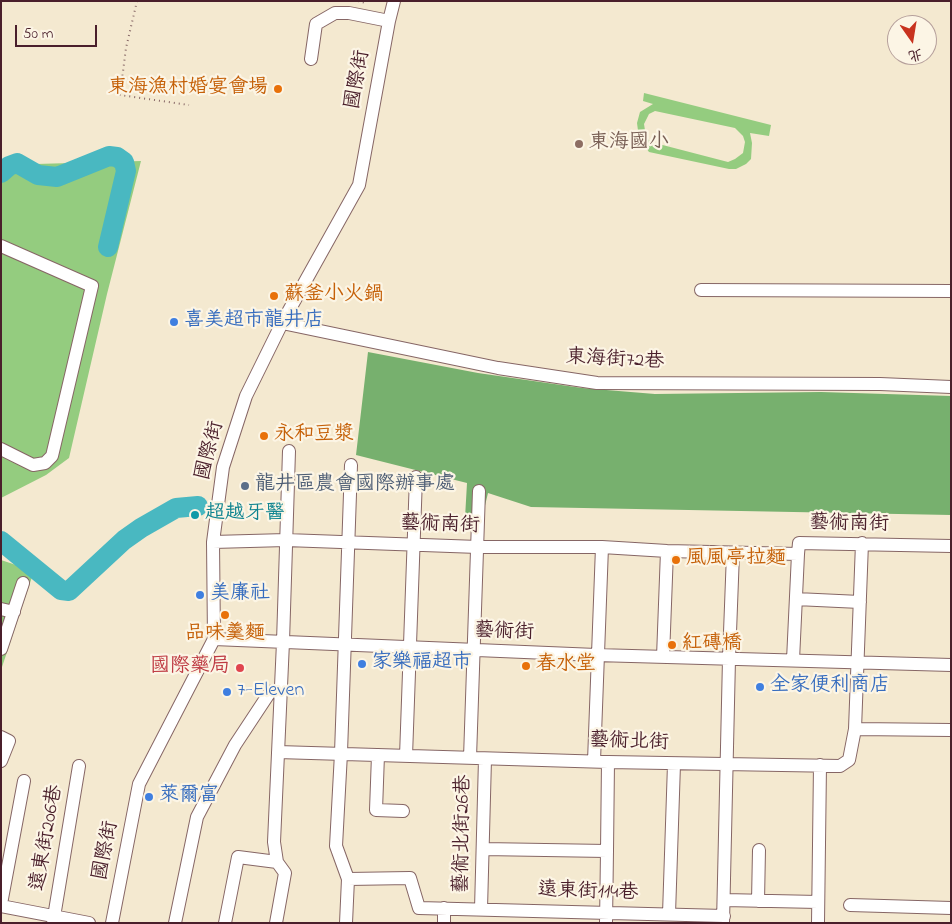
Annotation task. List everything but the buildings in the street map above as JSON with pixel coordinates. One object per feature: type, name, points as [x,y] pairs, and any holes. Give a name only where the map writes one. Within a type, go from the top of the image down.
[{"type":"street","name":"國際街","points":[[112,923],[139,784],[214,639],[213,542],[223,467],[246,396],[282,322],[359,185],[394,1]]},
{"type":"street","points":[[311,59],[316,24],[335,13],[350,13],[389,21]]},
{"type":"street","points":[[1,246],[92,286],[52,456],[45,463],[32,465],[1,450]]},
{"type":"street","points":[[701,290],[951,291]]},
{"type":"street","name":"東海街72巷","points":[[282,322],[498,368],[597,383],[951,386]]},
{"type":"street","points":[[276,923],[285,873],[277,862],[274,842],[289,451]]},
{"type":"street","points":[[346,923],[348,878],[336,846],[351,465]]},
{"type":"street","points":[[406,756],[416,477]]},
{"type":"street","points":[[470,758],[479,491]]},
{"type":"street","name":"藝術南街","points":[[213,542],[349,541],[798,554],[799,543],[951,546]]},
{"type":"street","name":"藝術北街","points":[[278,752],[674,764],[840,766],[849,760],[855,729],[862,544]]},
{"type":"street","points":[[594,761],[596,656],[602,548]]},
{"type":"street","points":[[663,657],[667,551]]},
{"type":"street","points":[[724,919],[726,764],[733,553]]},
{"type":"street","points":[[793,660],[798,554]]},
{"type":"street","points":[[1,649],[7,610],[23,583]]},
{"type":"street","points":[[796,599],[860,602]]},
{"type":"street","name":"藝術街","points":[[214,639],[596,656],[951,665]]},
{"type":"street","points":[[175,923],[197,817],[236,745],[270,692],[281,690]]},
{"type":"street","points":[[855,729],[951,730]]},
{"type":"street","points":[[1,737],[9,741],[1,761]]},
{"type":"street","points":[[378,755],[376,810],[403,811]]},
{"type":"street","name":"藝術北街26巷","points":[[481,909],[485,759]]},
{"type":"street","points":[[606,918],[608,762]]},
{"type":"street","points":[[669,914],[674,764]]},
{"type":"street","points":[[818,923],[820,765]]},
{"type":"street","name":"遠東街206巷","points":[[53,919],[79,766]]},
{"type":"street","points":[[24,781],[1,905],[53,919],[89,923]]},
{"type":"street","points":[[483,849],[607,851]]},
{"type":"street","points":[[758,901],[759,850]]},
{"type":"street","points":[[225,923],[238,857],[277,862]]},
{"type":"street","name":"遠東街114巷","points":[[348,878],[410,878],[419,908],[481,909],[606,918],[669,914],[724,919]]},
{"type":"street","points":[[724,900],[818,902]]},
{"type":"street","points":[[850,905],[951,908]]},
{"type":"street","points":[[444,908],[444,923]]},
{"type":"path","points":[[137,1],[126,48],[120,95],[189,105]]},
{"type":"green space","points":[[644,93],[771,125],[769,136],[750,133],[752,143],[751,159],[736,169],[649,152],[639,138],[637,123],[640,112],[653,104],[643,101]],"holes":[[[655,111],[735,128],[743,136],[745,142],[743,153],[728,162],[651,142],[646,137],[644,124],[649,114]]]},
{"type":"green space","points":[[141,161],[107,294],[69,458],[46,475],[1,498],[1,165]]},
{"type":"green space","points":[[368,352],[478,373],[582,388],[655,394],[821,392],[951,396],[951,515],[531,507],[488,493],[481,522],[465,518],[467,483],[356,455]]},
{"type":"green space","points":[[1,560],[34,571],[1,670]]},
{"type":"waterway","points":[[1,173],[9,166],[17,163],[38,175],[57,177],[109,156],[117,157],[124,162],[126,171],[108,247]]},
{"type":"waterway","points":[[1,541],[61,590],[69,591],[124,540],[141,528],[176,508],[198,506]]},
{"type":"place","name":"東海漁村婚宴會場","points":[[278,89]]},
{"type":"place","name":"東海國小","points":[[579,144]]},
{"type":"place","name":"蘇釜小火鍋","points":[[274,296]]},
{"type":"place","name":"喜美超市龍井店","points":[[174,322]]},
{"type":"place","name":"永和豆漿","points":[[264,436]]},
{"type":"place","name":"龍井區農會國際辦事處","points":[[245,486]]},
{"type":"place","name":"超越牙醫","points":[[195,515]]},
{"type":"place","name":"風風亭拉麵","points":[[676,560]]},
{"type":"place","name":"美廉社","points":[[200,595]]},
{"type":"place","name":"品味羹麵","points":[[225,615]]},
{"type":"place","name":"紅磚橋","points":[[672,645]]},
{"type":"place","name":"家樂福超市","points":[[362,664]]},
{"type":"place","name":"春水堂","points":[[526,666]]},
{"type":"place","name":"國際藥局","points":[[240,668]]},
{"type":"place","name":"全家便利商店","points":[[760,687]]},
{"type":"place","name":"7-Eleven","points":[[227,692]]},
{"type":"place","name":"萊爾富","points":[[149,797]]}]
